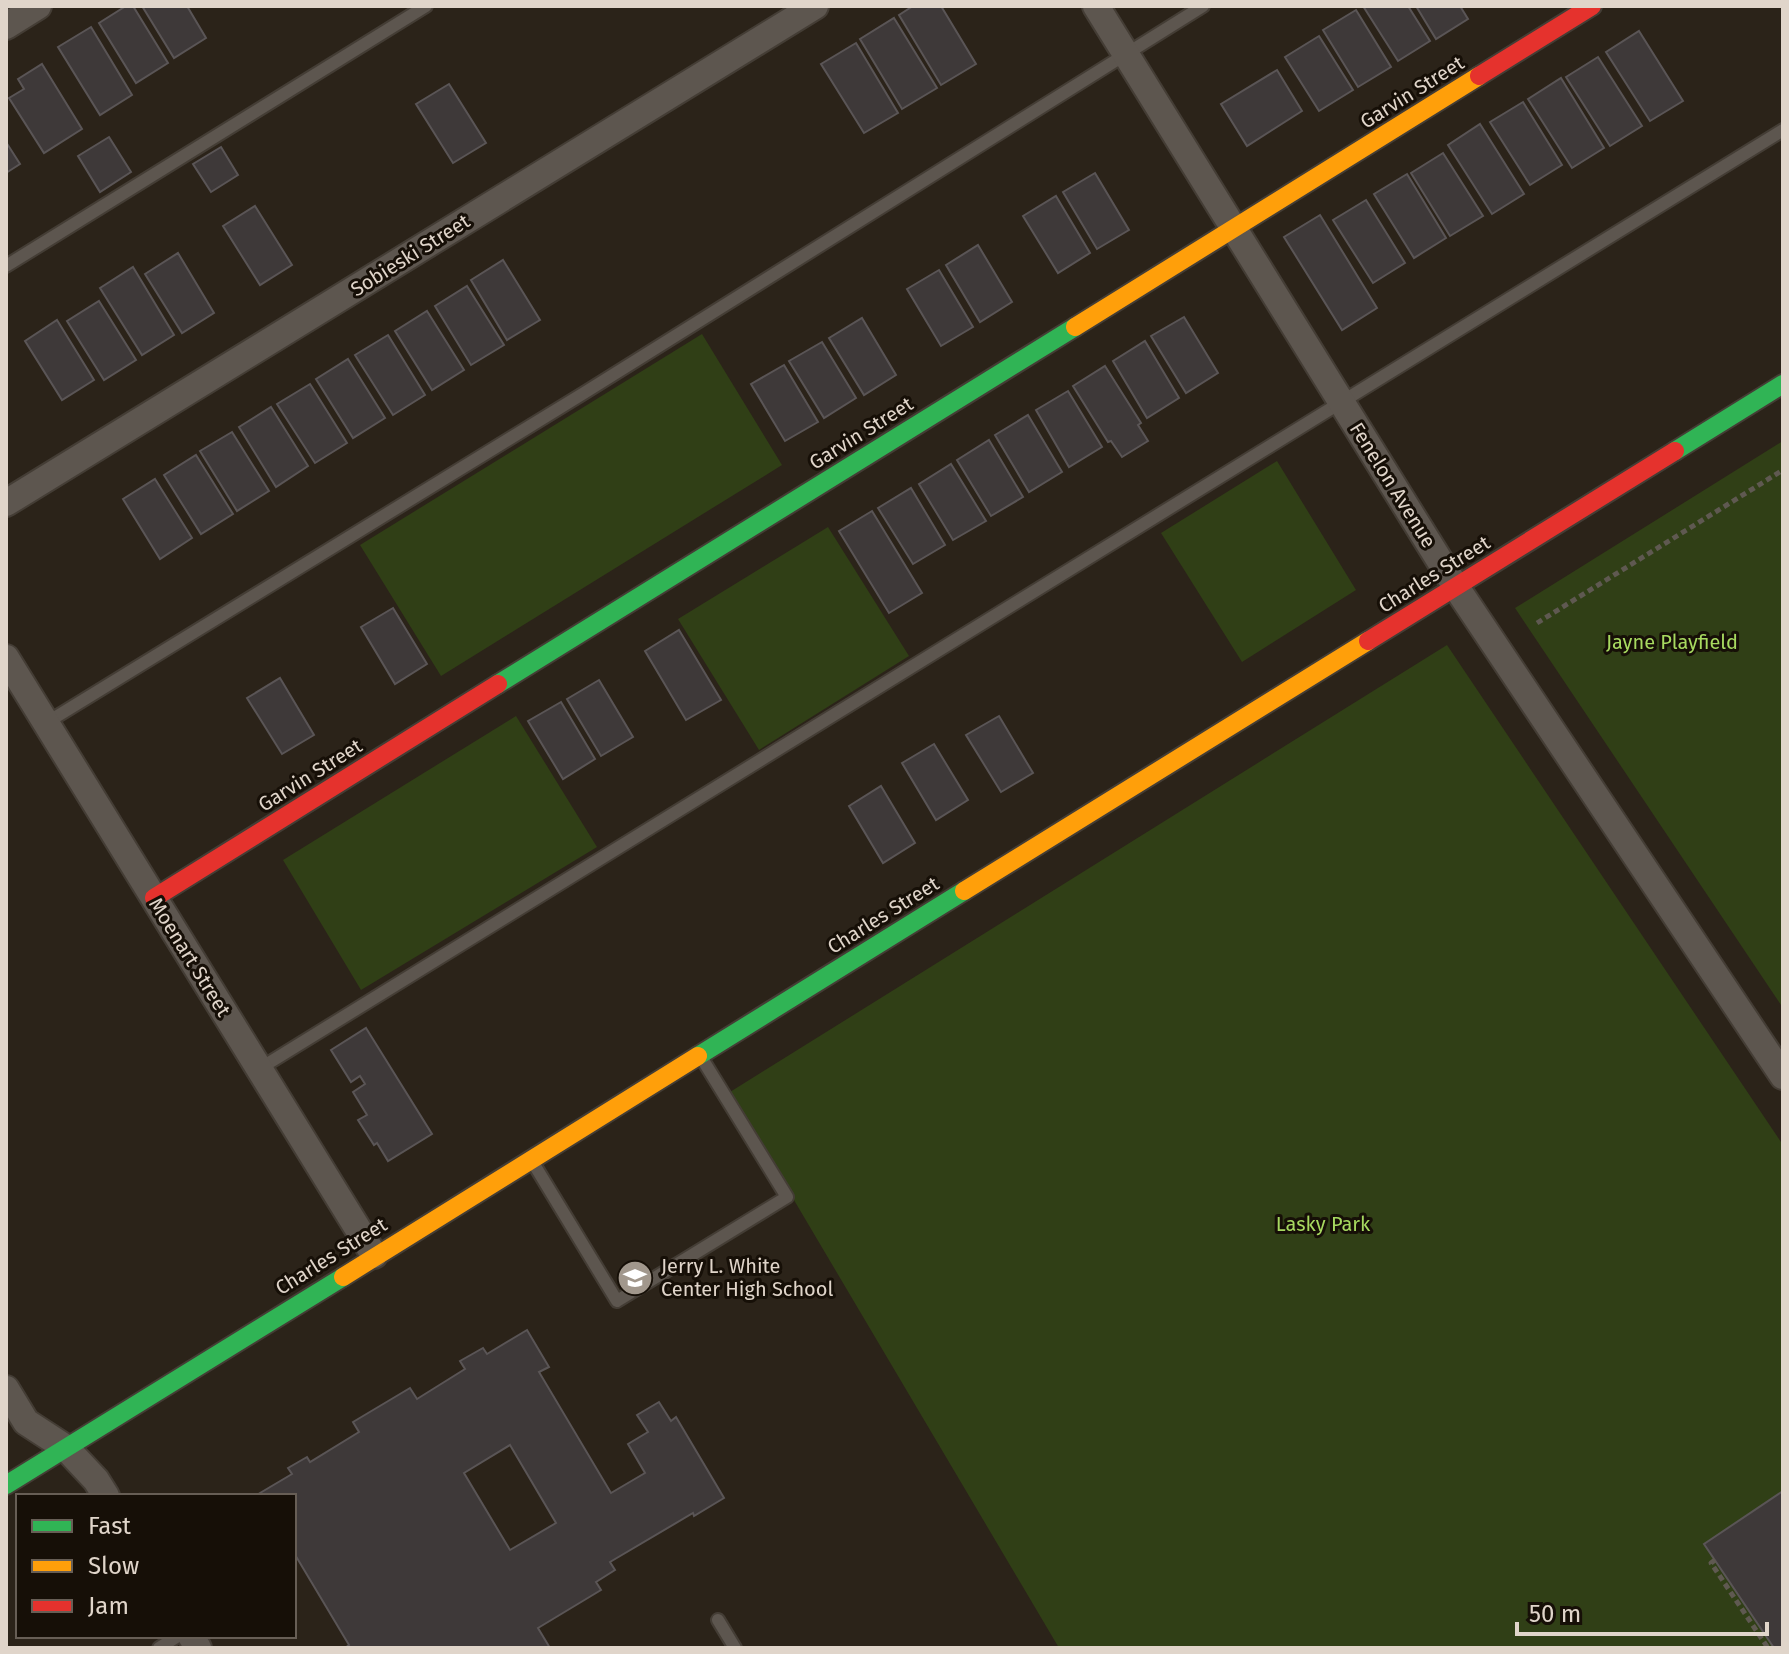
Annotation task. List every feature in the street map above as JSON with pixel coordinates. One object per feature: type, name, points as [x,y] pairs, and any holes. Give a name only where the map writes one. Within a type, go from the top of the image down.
[{"type":"street","name":"Sobieski Street","points":[[6,503],[815,6]]},
{"type":"street","name":"Fenelon Avenue","points":[[1096,6],[1456,587],[1783,1076]]},
{"type":"street","name":"Garvin Street","points":[[154,898],[1592,6]]},
{"type":"street","name":"Charles Street","points":[[6,1485],[1783,384]]},
{"type":"street","name":"Moenart Street","points":[[6,658],[374,1255]]},
{"type":"street","points":[[6,1389],[26,1422],[66,1448],[105,1494]]},
{"type":"lane","points":[[6,266],[426,6]]},
{"type":"lane","points":[[46,723],[584,393],[1203,6]]},
{"type":"lane","points":[[259,1069],[1783,130]]},
{"type":"lane","points":[[531,1159],[617,1301],[774,1205],[787,1197],[700,1055]]},
{"type":"lane","points":[[718,1620],[735,1648]]},
{"type":"path","points":[[1537,623],[1783,470]]},
{"type":"path","points":[[1715,1560],[1711,1563],[1768,1648]]},
{"type":"green space","points":[[702,334],[782,465],[441,676],[360,545]]},
{"type":"green space","name":"Jayne Playfield","points":[[1783,441],[1783,1008],[1515,608]]},
{"type":"green space","points":[[1277,461],[1356,590],[1242,662],[1161,533]]},
{"type":"green space","points":[[828,527],[909,656],[759,750],[678,619]]},
{"type":"green space","name":"Lasky Park","points":[[1447,645],[1783,1145],[1783,1648],[1059,1648],[730,1092]]},
{"type":"green space","points":[[516,716],[597,847],[361,990],[283,860]]},
{"type":"building","points":[[126,6],[133,6],[168,63],[136,83],[99,23]]},
{"type":"building","points":[[142,6],[187,6],[206,38],[174,58]]},
{"type":"building","points":[[913,6],[941,6],[976,64],[941,85],[899,15]]},
{"type":"building","points":[[1363,6],[1408,6],[1430,41],[1398,61]]},
{"type":"building","points":[[1416,6],[1460,6],[1468,19],[1436,39]]},
{"type":"building","points":[[1356,10],[1391,67],[1358,87],[1323,30]]},
{"type":"building","points":[[894,18],[937,88],[902,109],[860,39]]},
{"type":"building","points":[[91,27],[132,95],[100,115],[58,47]]},
{"type":"building","points":[[1639,31],[1683,101],[1650,121],[1606,52]]},
{"type":"building","points":[[1319,36],[1353,90],[1319,111],[1285,57]]},
{"type":"building","points":[[856,43],[898,113],[864,133],[821,64]]},
{"type":"building","points":[[1598,57],[1642,126],[1610,146],[1566,77]]},
{"type":"building","points":[[42,64],[82,129],[44,153],[9,98],[24,89],[18,79]]},
{"type":"building","points":[[1277,70],[1302,111],[1247,146],[1221,104]]},
{"type":"building","points":[[1561,78],[1604,148],[1572,168],[1528,99]]},
{"type":"building","points":[[449,84],[486,143],[453,163],[416,104]]},
{"type":"building","points":[[1523,102],[1562,165],[1530,185],[1490,122]]},
{"type":"building","points":[[1480,124],[1524,194],[1492,214],[1448,145]]},
{"type":"building","points":[[109,137],[131,172],[100,192],[78,156]]},
{"type":"building","points":[[6,142],[20,164],[6,173]]},
{"type":"building","points":[[221,147],[238,175],[211,192],[193,164]]},
{"type":"building","points":[[1443,153],[1483,216],[1450,236],[1411,173]]},
{"type":"building","points":[[1095,173],[1129,230],[1097,249],[1063,192]]},
{"type":"building","points":[[1407,174],[1446,238],[1414,258],[1374,194]]},
{"type":"building","points":[[1056,196],[1090,253],[1058,273],[1023,216]]},
{"type":"building","points":[[1366,200],[1405,263],[1373,283],[1333,220]]},
{"type":"building","points":[[255,206],[292,265],[260,285],[223,226]]},
{"type":"building","points":[[1320,215],[1377,308],[1342,330],[1284,237]]},
{"type":"building","points":[[978,245],[1012,302],[980,322],[946,265]]},
{"type":"building","points":[[178,253],[214,313],[182,333],[145,274]]},
{"type":"building","points":[[503,260],[540,320],[507,340],[471,280]]},
{"type":"building","points":[[133,267],[174,335],[142,355],[100,288]]},
{"type":"building","points":[[939,270],[973,327],[941,346],[907,289]]},
{"type":"building","points":[[467,286],[504,345],[471,365],[435,306]]},
{"type":"building","points":[[99,301],[136,360],[104,380],[67,321]]},
{"type":"building","points":[[427,311],[464,370],[432,390],[395,331]]},
{"type":"building","points":[[1184,317],[1218,373],[1186,393],[1151,336]]},
{"type":"building","points":[[862,318],[896,375],[864,395],[829,338]]},
{"type":"building","points":[[57,320],[94,380],[62,400],[25,341]]},
{"type":"building","points":[[388,335],[425,395],[393,415],[355,355]]},
{"type":"building","points":[[1145,341],[1179,398],[1147,418],[1113,361]]},
{"type":"building","points":[[822,342],[856,398],[824,418],[789,361]]},
{"type":"building","points":[[348,359],[385,418],[353,438],[316,379]]},
{"type":"building","points":[[784,365],[818,422],[785,441],[751,384]]},
{"type":"building","points":[[1105,366],[1141,423],[1138,425],[1148,441],[1122,457],[1111,441],[1108,442],[1073,386]]},
{"type":"building","points":[[310,384],[347,443],[315,463],[277,404]]},
{"type":"building","points":[[1068,391],[1102,447],[1069,467],[1036,410]]},
{"type":"building","points":[[271,407],[308,466],[276,487],[239,427]]},
{"type":"building","points":[[1028,415],[1062,472],[1029,492],[995,435]]},
{"type":"building","points":[[232,432],[269,491],[237,511],[200,451]]},
{"type":"building","points":[[989,440],[1023,497],[991,516],[957,460]]},
{"type":"building","points":[[196,455],[233,514],[201,534],[164,475]]},
{"type":"building","points":[[951,464],[986,521],[953,540],[919,484]]},
{"type":"building","points":[[155,479],[192,538],[160,559],[123,499]]},
{"type":"building","points":[[911,488],[945,545],[913,564],[878,508]]},
{"type":"building","points":[[872,511],[922,593],[889,613],[839,531]]},
{"type":"building","points":[[393,608],[427,664],[395,684],[361,627]]},
{"type":"building","points":[[679,630],[721,700],[686,720],[645,651]]},
{"type":"building","points":[[280,678],[314,735],[282,754],[247,698]]},
{"type":"building","points":[[599,680],[633,737],[601,756],[567,699]]},
{"type":"building","points":[[561,702],[595,759],[563,779],[528,721]]},
{"type":"building","points":[[999,716],[1033,773],[1001,792],[966,735]]},
{"type":"building","points":[[934,744],[968,800],[936,820],[902,763]]},
{"type":"building","points":[[881,786],[915,843],[883,863],[849,806]]},
{"type":"building","points":[[366,1028],[432,1134],[388,1161],[358,1120],[367,1115],[353,1092],[365,1084],[360,1076],[351,1082],[331,1050]]},
{"type":"building","points":[[527,1330],[549,1367],[539,1372],[611,1493],[645,1473],[628,1444],[648,1432],[637,1415],[659,1402],[671,1421],[676,1417],[724,1498],[610,1562],[615,1570],[596,1582],[601,1590],[538,1628],[550,1648],[345,1648],[349,1645],[296,1556],[296,1494],[258,1494],[292,1474],[288,1468],[307,1457],[310,1462],[359,1432],[353,1422],[410,1388],[417,1399],[465,1369],[460,1361],[483,1348],[487,1354]],"holes":[[[510,1445],[556,1523],[510,1550],[464,1473]]]},
{"type":"building","points":[[1783,1491],[1783,1648],[1774,1648],[1704,1544]]},
{"type":"traffic: fast","points":[[498,684],[1075,327]]},
{"type":"traffic: fast","points":[[1675,451],[1783,384]]},
{"type":"traffic: fast","points":[[698,1056],[964,891]]},
{"type":"traffic: fast","points":[[6,1485],[343,1277]]},
{"type":"traffic: slow","points":[[1075,327],[1479,76]]},
{"type":"traffic: slow","points":[[964,891],[1368,641]]},
{"type":"traffic: slow","points":[[343,1277],[698,1056]]},
{"type":"traffic: jam","points":[[1479,76],[1592,6]]},
{"type":"traffic: jam","points":[[1368,641],[1675,451]]},
{"type":"traffic: jam","points":[[154,898],[498,684]]},
{"type":"place","name":"Jerry L. White Center High School","points":[[635,1278]]}]
